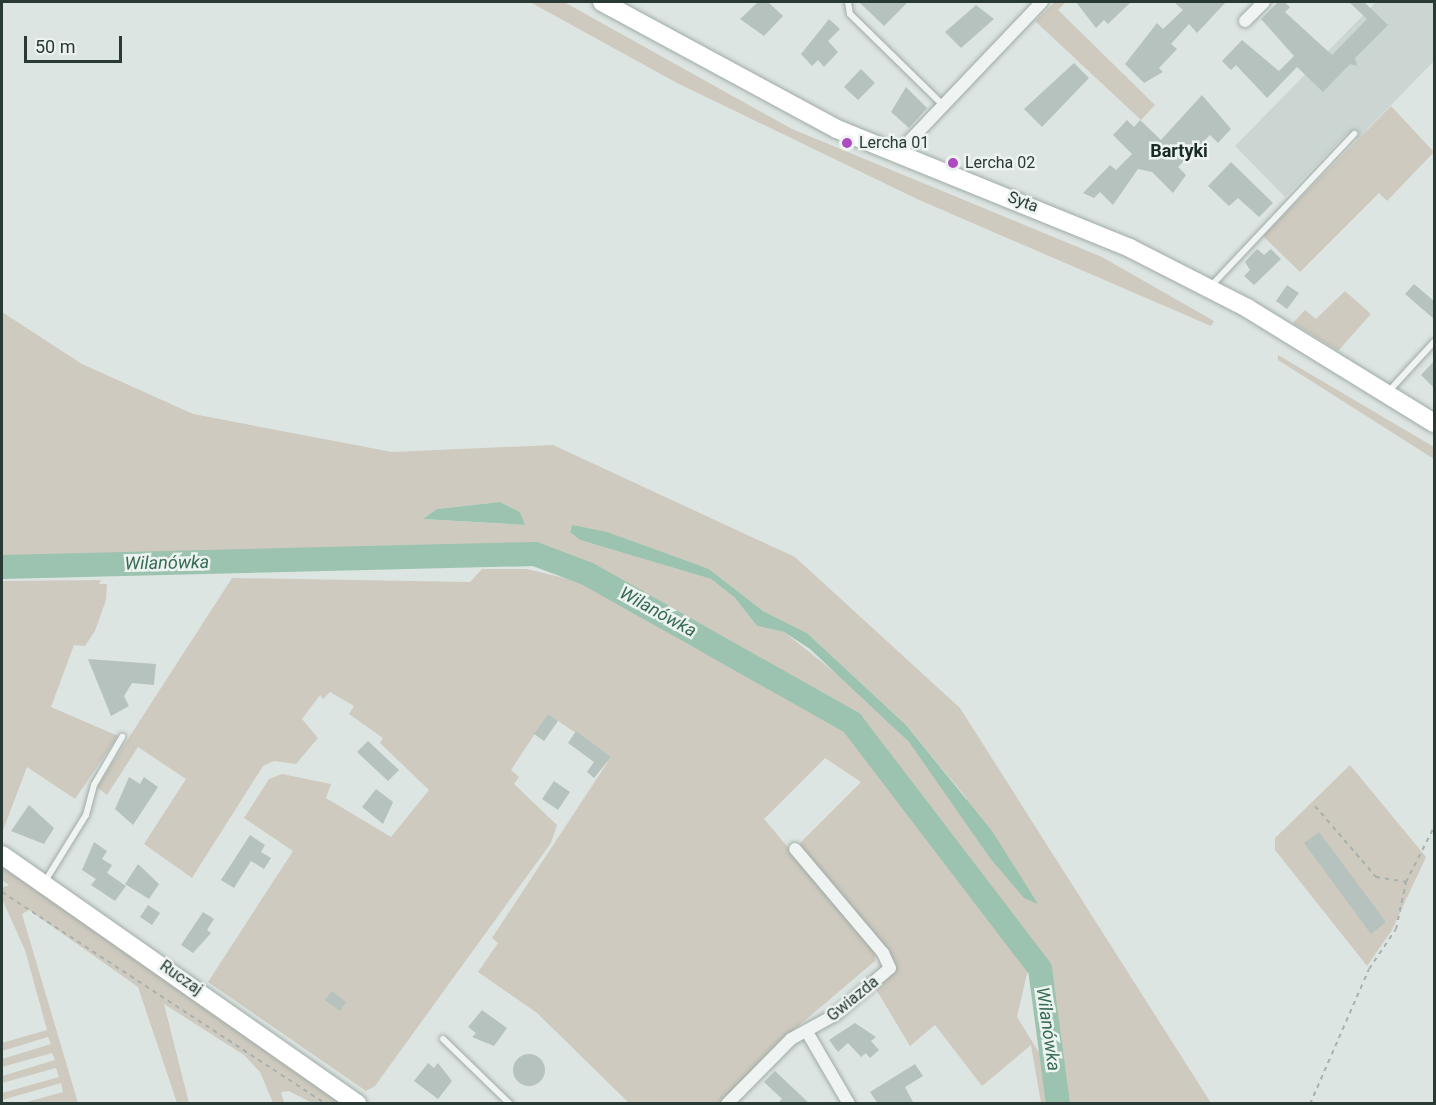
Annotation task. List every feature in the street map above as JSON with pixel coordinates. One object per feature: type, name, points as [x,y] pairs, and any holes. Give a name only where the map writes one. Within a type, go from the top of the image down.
[{"type":"street","name":"Syta","points":[[602,2],[797,109],[898,153],[1059,216],[1209,288],[1388,393],[1434,423]]},
{"type":"street","points":[[898,153],[942,104],[1042,2]]},
{"type":"street","points":[[1245,21],[1264,2]]},
{"type":"street","name":"Gwiazda","points":[[727,1104],[791,1040],[807,1032],[890,966],[795,849]]},
{"type":"street","name":"Ruczaj","points":[[2,855],[358,1104]]},
{"type":"street","points":[[807,1032],[849,1104]]},
{"type":"lane","points":[[848,2],[850,14],[942,104]]},
{"type":"lane","points":[[1209,288],[1354,134]]},
{"type":"lane","points":[[1388,393],[1434,342]]},
{"type":"lane","points":[[43,884],[86,815],[94,785],[122,737]]},
{"type":"lane","points":[[443,1039],[510,1104]]},
{"type":"path","points":[[1315,807],[1376,877],[1406,882]]},
{"type":"path","points":[[1310,1104],[1369,969],[1396,929],[1406,882],[1434,827]]},
{"type":"path","points":[[2,892],[326,1104]]},
{"type":"shaded area","points":[[530,2],[564,2],[792,129],[1102,257],[1214,321],[1211,326],[917,199],[677,83]]},
{"type":"shaded area","points":[[1055,2],[1066,2],[1058,10],[1155,105],[1141,120],[1035,21]]},
{"type":"shaded area","points":[[1376,2],[1434,2],[1434,61],[1358,139],[1349,131],[1285,197],[1235,146]]},
{"type":"shaded area","points":[[1391,106],[1434,152],[1387,201],[1379,193],[1300,272],[1263,236]]},
{"type":"shaded area","points":[[1345,291],[1371,314],[1338,351],[1293,323],[1305,310],[1316,319]]},
{"type":"shaded area","points":[[2,312],[82,364],[193,414],[392,452],[553,445],[795,557],[960,708],[1211,1103],[1065,1103],[1044,966],[858,715],[593,569],[526,550],[2,557]],"holes":[[[500,502],[520,512],[524,525],[423,519],[437,509]],[[572,525],[709,569],[763,611],[807,633],[906,725],[967,799],[955,805],[909,742],[856,689],[784,632],[757,626],[735,598],[711,579],[580,540],[570,531]]]},
{"type":"shaded area","points":[[1278,355],[1434,447],[1434,459],[1278,360]]},
{"type":"shaded area","points":[[500,502],[520,512],[525,525],[423,519],[437,509]]},
{"type":"shaded area","points":[[572,525],[607,532],[709,569],[763,611],[807,633],[906,725],[992,831],[1038,904],[1024,898],[990,858],[909,742],[810,649],[784,632],[757,626],[735,598],[711,579],[580,540],[570,532]]},
{"type":"shaded area","points":[[482,569],[527,569],[585,583],[687,644],[845,726],[1029,965],[1017,1017],[1048,1067],[1054,1103],[1041,1103],[1031,1045],[982,1086],[935,1025],[910,1046],[874,986],[897,968],[799,844],[861,782],[825,758],[764,819],[875,950],[875,961],[796,1028],[721,1104],[629,1103],[537,1013],[478,972],[498,943],[492,938],[611,757],[548,714],[511,770],[519,777],[514,784],[557,825],[551,843],[375,1086],[366,1091],[208,982],[293,851],[244,818],[269,779],[282,774],[331,784],[326,798],[391,837],[429,790],[380,743],[383,738],[349,714],[354,706],[330,692],[323,699],[320,695],[302,719],[318,738],[296,764],[274,761],[263,766],[192,878],[144,844],[186,779],[138,747],[107,795],[97,787],[232,578],[470,582]]},
{"type":"shaded area","points":[[101,580],[99,584],[107,584],[106,600],[95,631],[85,646],[74,645],[51,707],[118,736],[75,799],[27,767],[2,833],[2,581]]},
{"type":"shaded area","points":[[1350,765],[1426,857],[1392,930],[1367,966],[1275,850],[1275,838]]},
{"type":"shaded area","points":[[2,863],[351,1103],[312,1103],[289,1091],[281,1092],[284,1103],[273,1103],[260,1072],[244,1055],[164,1004],[189,1103],[177,1103],[138,987],[29,910],[22,914],[78,1103],[23,1103],[63,1092],[61,1083],[2,1100],[2,1093],[59,1077],[56,1068],[2,1083],[2,1076],[55,1060],[52,1053],[2,1067],[2,1059],[51,1044],[48,1037],[2,1051],[2,1043],[47,1030],[25,950],[2,899],[2,888],[9,885],[2,880]]},
{"type":"building","points":[[758,2],[768,2],[783,16],[764,36],[740,19]]},
{"type":"building","points":[[859,2],[908,2],[884,26]]},
{"type":"building","points":[[1076,2],[1131,2],[1108,24],[1104,20],[1096,28]]},
{"type":"building","points":[[1174,2],[1226,2],[1197,33],[1189,24],[1171,44],[1177,49],[1159,68],[1163,72],[1144,83],[1125,64],[1157,23],[1163,29],[1183,10]]},
{"type":"building","points":[[1278,2],[1284,2],[1290,7],[1285,12],[1332,55],[1367,19],[1349,2],[1364,2],[1388,25],[1355,58],[1357,66],[1350,64],[1323,92],[1297,67],[1267,98],[1236,65],[1231,70],[1222,61],[1242,40],[1279,71],[1294,56],[1261,19]]},
{"type":"building","points":[[976,5],[994,19],[961,48],[945,32]]},
{"type":"building","points":[[829,19],[840,29],[828,41],[838,52],[824,67],[818,60],[812,66],[801,54]]},
{"type":"building","points":[[1074,63],[1089,78],[1042,127],[1024,109]]},
{"type":"building","points":[[861,69],[875,83],[858,100],[844,87]]},
{"type":"building","points":[[906,87],[927,108],[909,128],[891,112]]},
{"type":"building","points":[[1202,95],[1231,129],[1218,143],[1210,135],[1178,167],[1186,175],[1173,193],[1152,172],[1138,169],[1113,205],[1100,192],[1094,198],[1083,193],[1110,165],[1116,170],[1132,154],[1113,135],[1127,120],[1134,127],[1140,120],[1161,140]]},
{"type":"building","points":[[1231,162],[1273,203],[1259,217],[1238,198],[1229,206],[1208,186]]},
{"type":"building","points":[[1257,249],[1264,255],[1271,249],[1281,259],[1254,285],[1244,276],[1250,270],[1245,262]]},
{"type":"building","points":[[1414,284],[1434,301],[1434,319],[1405,294]]},
{"type":"building","points":[[1287,285],[1299,293],[1287,309],[1276,301]]},
{"type":"building","points":[[1434,361],[1434,388],[1421,375]]},
{"type":"building","points":[[88,659],[156,664],[154,685],[132,683],[124,696],[129,706],[111,716]]},
{"type":"building","points":[[548,714],[558,721],[544,741],[534,734]]},
{"type":"building","points":[[576,731],[611,757],[594,778],[587,772],[594,762],[568,743]]},
{"type":"building","points":[[368,741],[399,770],[388,781],[357,752]]},
{"type":"building","points":[[129,777],[140,784],[144,777],[158,787],[133,825],[115,809]]},
{"type":"building","points":[[554,781],[570,792],[558,810],[542,799]]},
{"type":"building","points":[[376,789],[393,802],[383,824],[362,807]]},
{"type":"building","points":[[29,805],[54,828],[44,844],[11,831]]},
{"type":"building","points":[[1319,832],[1386,922],[1371,934],[1304,843]]},
{"type":"building","points":[[250,835],[265,845],[261,852],[271,858],[264,869],[251,861],[234,888],[221,880]]},
{"type":"building","points":[[94,842],[107,851],[102,859],[112,865],[107,873],[126,886],[115,901],[91,885],[96,879],[82,870]]},
{"type":"building","points":[[138,864],[159,884],[149,899],[125,884]]},
{"type":"building","points":[[148,905],[160,913],[152,925],[140,917]]},
{"type":"building","points":[[203,912],[214,919],[207,930],[211,933],[193,953],[181,945]]},
{"type":"building","points":[[332,991],[346,1002],[340,1011],[325,1000]]},
{"type":"building","points":[[482,1010],[507,1028],[494,1046],[472,1037],[476,1033],[468,1027]]},
{"type":"building","points":[[855,1023],[876,1037],[871,1041],[879,1050],[870,1058],[866,1053],[861,1057],[848,1043],[838,1052],[829,1040]]},
{"type":"building","points":[[529,1054],[540,1059],[545,1070],[540,1081],[529,1086],[518,1081],[513,1070],[518,1059]]},
{"type":"building","points":[[428,1063],[434,1068],[438,1063],[452,1081],[438,1099],[414,1081]]},
{"type":"building","points":[[915,1064],[923,1076],[905,1087],[914,1104],[878,1104],[870,1092]]},
{"type":"building","points":[[775,1071],[810,1104],[777,1104],[782,1099],[764,1082]]},
{"type":"waterway","name":"Wilanówka","points":[[2,567],[535,554],[588,574],[852,723],[1040,969],[1058,1104]]},
{"type":"place","name":"Lercha 01","points":[[847,143]]},
{"type":"place","name":"Lercha 02","points":[[953,163]]},
{"type":"district","name":"Bartyki","points":[[1179,151]]}]
